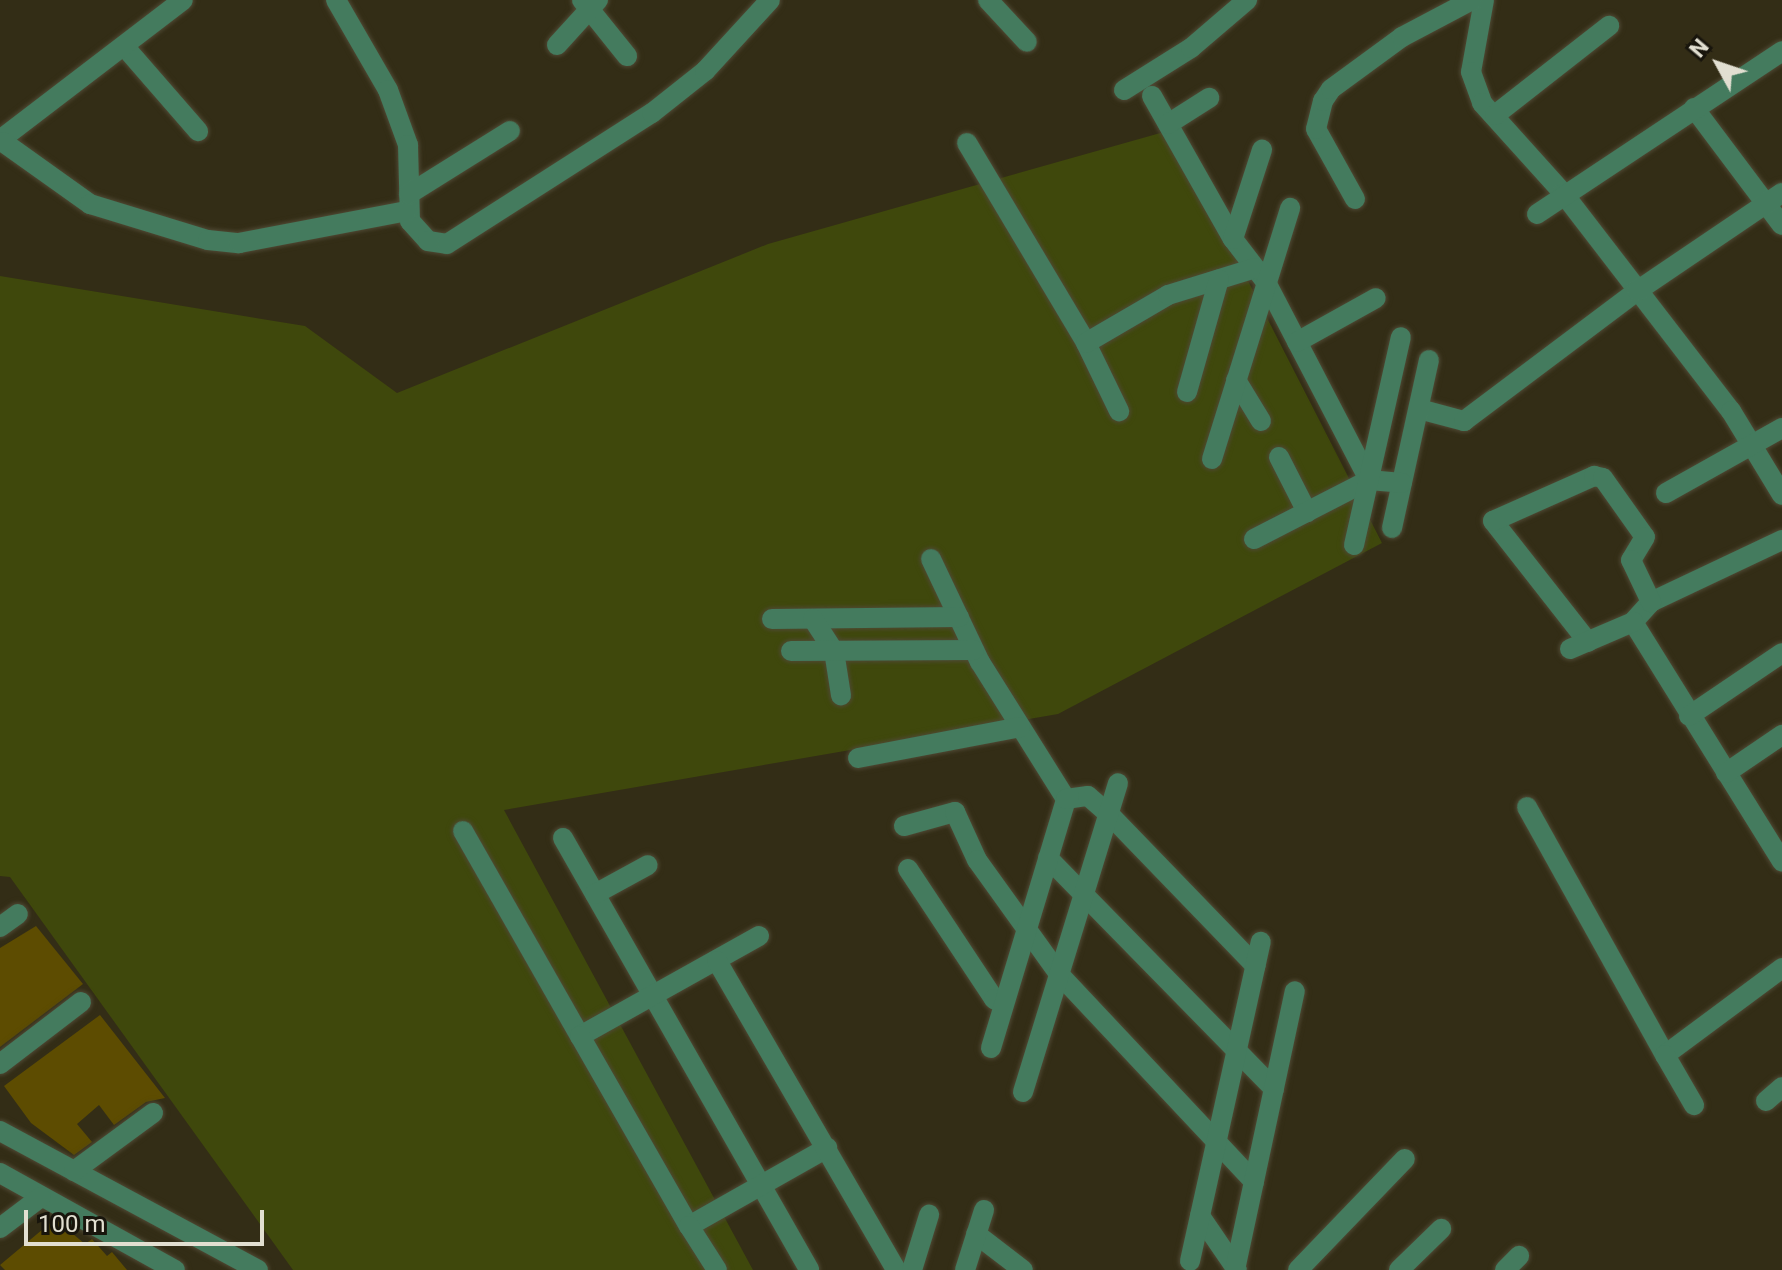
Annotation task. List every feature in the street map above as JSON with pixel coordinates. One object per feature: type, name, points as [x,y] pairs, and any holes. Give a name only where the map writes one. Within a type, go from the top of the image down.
[{"type":"street","points":[[183,0],[1,141],[90,204],[208,240],[239,243],[408,202],[510,131]]},
{"type":"street","points":[[336,0],[388,90],[408,145],[408,202],[415,232],[428,241],[447,244],[462,238],[695,80],[770,0]]},
{"type":"street","points":[[988,0],[1027,42]]},
{"type":"street","points":[[1124,90],[1191,48],[1247,0]]},
{"type":"street","points":[[1355,199],[1316,129],[1323,101],[1331,89],[1402,37],[1472,0]]},
{"type":"street","points":[[1484,0],[1471,72],[1482,103],[1563,193],[1731,411],[1782,495]]},
{"type":"street","points":[[557,45],[590,3],[627,56]]},
{"type":"street","points":[[1495,115],[1609,26]]},
{"type":"street","points":[[124,46],[198,131]]},
{"type":"street","points":[[1537,214],[1563,193],[1782,51]]},
{"type":"street","points":[[1152,96],[1233,239],[1260,275],[1369,480]]},
{"type":"street","points":[[1168,124],[1209,98]]},
{"type":"street","points":[[1694,108],[1763,205],[1782,225]]},
{"type":"street","points":[[967,143],[1086,343],[1119,411]]},
{"type":"street","points":[[1233,239],[1262,150]]},
{"type":"street","points":[[1419,409],[1464,421],[1637,291],[1782,193]]},
{"type":"street","points":[[1212,459],[1236,380],[1260,275],[1290,208]]},
{"type":"street","points":[[1086,343],[1168,295],[1219,279],[1260,275]]},
{"type":"street","points":[[1187,392],[1219,279]]},
{"type":"street","points":[[1297,342],[1376,298]]},
{"type":"street","points":[[1354,545],[1401,337]]},
{"type":"street","points":[[1392,528],[1429,360]]},
{"type":"street","points":[[1236,380],[1261,421]]},
{"type":"street","points":[[1666,493],[1782,428]]},
{"type":"street","points":[[1279,457],[1307,512]]},
{"type":"street","points":[[1651,602],[1631,560],[1645,537],[1603,478],[1594,476],[1493,521],[1579,646],[1633,622],[1651,602],[1782,540]]},
{"type":"street","points":[[1254,539],[1369,480],[1402,483]]},
{"type":"street","points":[[931,559],[974,650],[1066,799],[991,1048]]},
{"type":"street","points":[[772,619],[959,617]]},
{"type":"street","points":[[876,618],[890,651]]},
{"type":"street","points":[[813,619],[834,651],[841,695]]},
{"type":"street","points":[[1633,622],[1689,716],[1780,852]]},
{"type":"street","points":[[791,651],[974,650]]},
{"type":"street","points":[[1689,716],[1782,653]]},
{"type":"street","points":[[858,758],[1020,727]]},
{"type":"street","points":[[1726,773],[1782,735]]},
{"type":"street","points":[[1023,1092],[1118,783]]},
{"type":"street","points":[[1066,799],[1088,796],[1109,814],[1256,966]]},
{"type":"street","points":[[1527,807],[1694,1105]]},
{"type":"street","points":[[904,826],[955,812],[977,860],[1059,974],[1254,1182]]},
{"type":"street","points":[[463,831],[717,1270]]},
{"type":"street","points":[[563,838],[809,1270]]},
{"type":"street","points":[[1048,858],[1274,1089]]},
{"type":"street","points":[[595,894],[648,865]]},
{"type":"street","points":[[908,869],[994,999],[1004,1004]]},
{"type":"street","points":[[0,927],[18,914]]},
{"type":"street","points":[[580,1036],[759,936]]},
{"type":"street","points":[[1190,1261],[1261,942]]},
{"type":"street","points":[[717,961],[896,1270]]},
{"type":"street","points":[[1665,1055],[1782,968]]},
{"type":"street","points":[[1236,1269],[1295,991]]},
{"type":"street","points":[[0,1064],[81,1002]]},
{"type":"street","points":[[1766,1101],[1782,1087]]},
{"type":"street","points":[[74,1171],[153,1113]]},
{"type":"street","points":[[0,1131],[258,1270]]},
{"type":"street","points":[[689,1226],[761,1189],[827,1148]]},
{"type":"street","points":[[1298,1270],[1405,1159]]},
{"type":"street","points":[[0,1173],[175,1270]]},
{"type":"street","points":[[0,1228],[41,1197]]},
{"type":"street","points":[[965,1270],[984,1210]]},
{"type":"street","points":[[912,1270],[929,1215]]},
{"type":"street","points":[[1200,1216],[1236,1269]]},
{"type":"street","points":[[1399,1270],[1441,1229]]},
{"type":"street","points":[[976,1234],[1023,1270]]},
{"type":"green space","points":[[1171,130],[1382,543],[1058,714],[504,810],[753,1270],[293,1270],[10,877],[0,876],[0,276],[305,326],[397,393],[768,244]]},
{"type":"building","points":[[36,926],[83,984],[0,1047],[0,948]]},
{"type":"building","points":[[100,1015],[165,1098],[146,1102],[114,1125],[99,1105],[77,1124],[92,1142],[74,1155],[31,1123],[4,1086]]},
{"type":"building","points":[[55,1219],[85,1244],[92,1239],[107,1256],[112,1252],[127,1270],[5,1270],[0,1265]]}]
